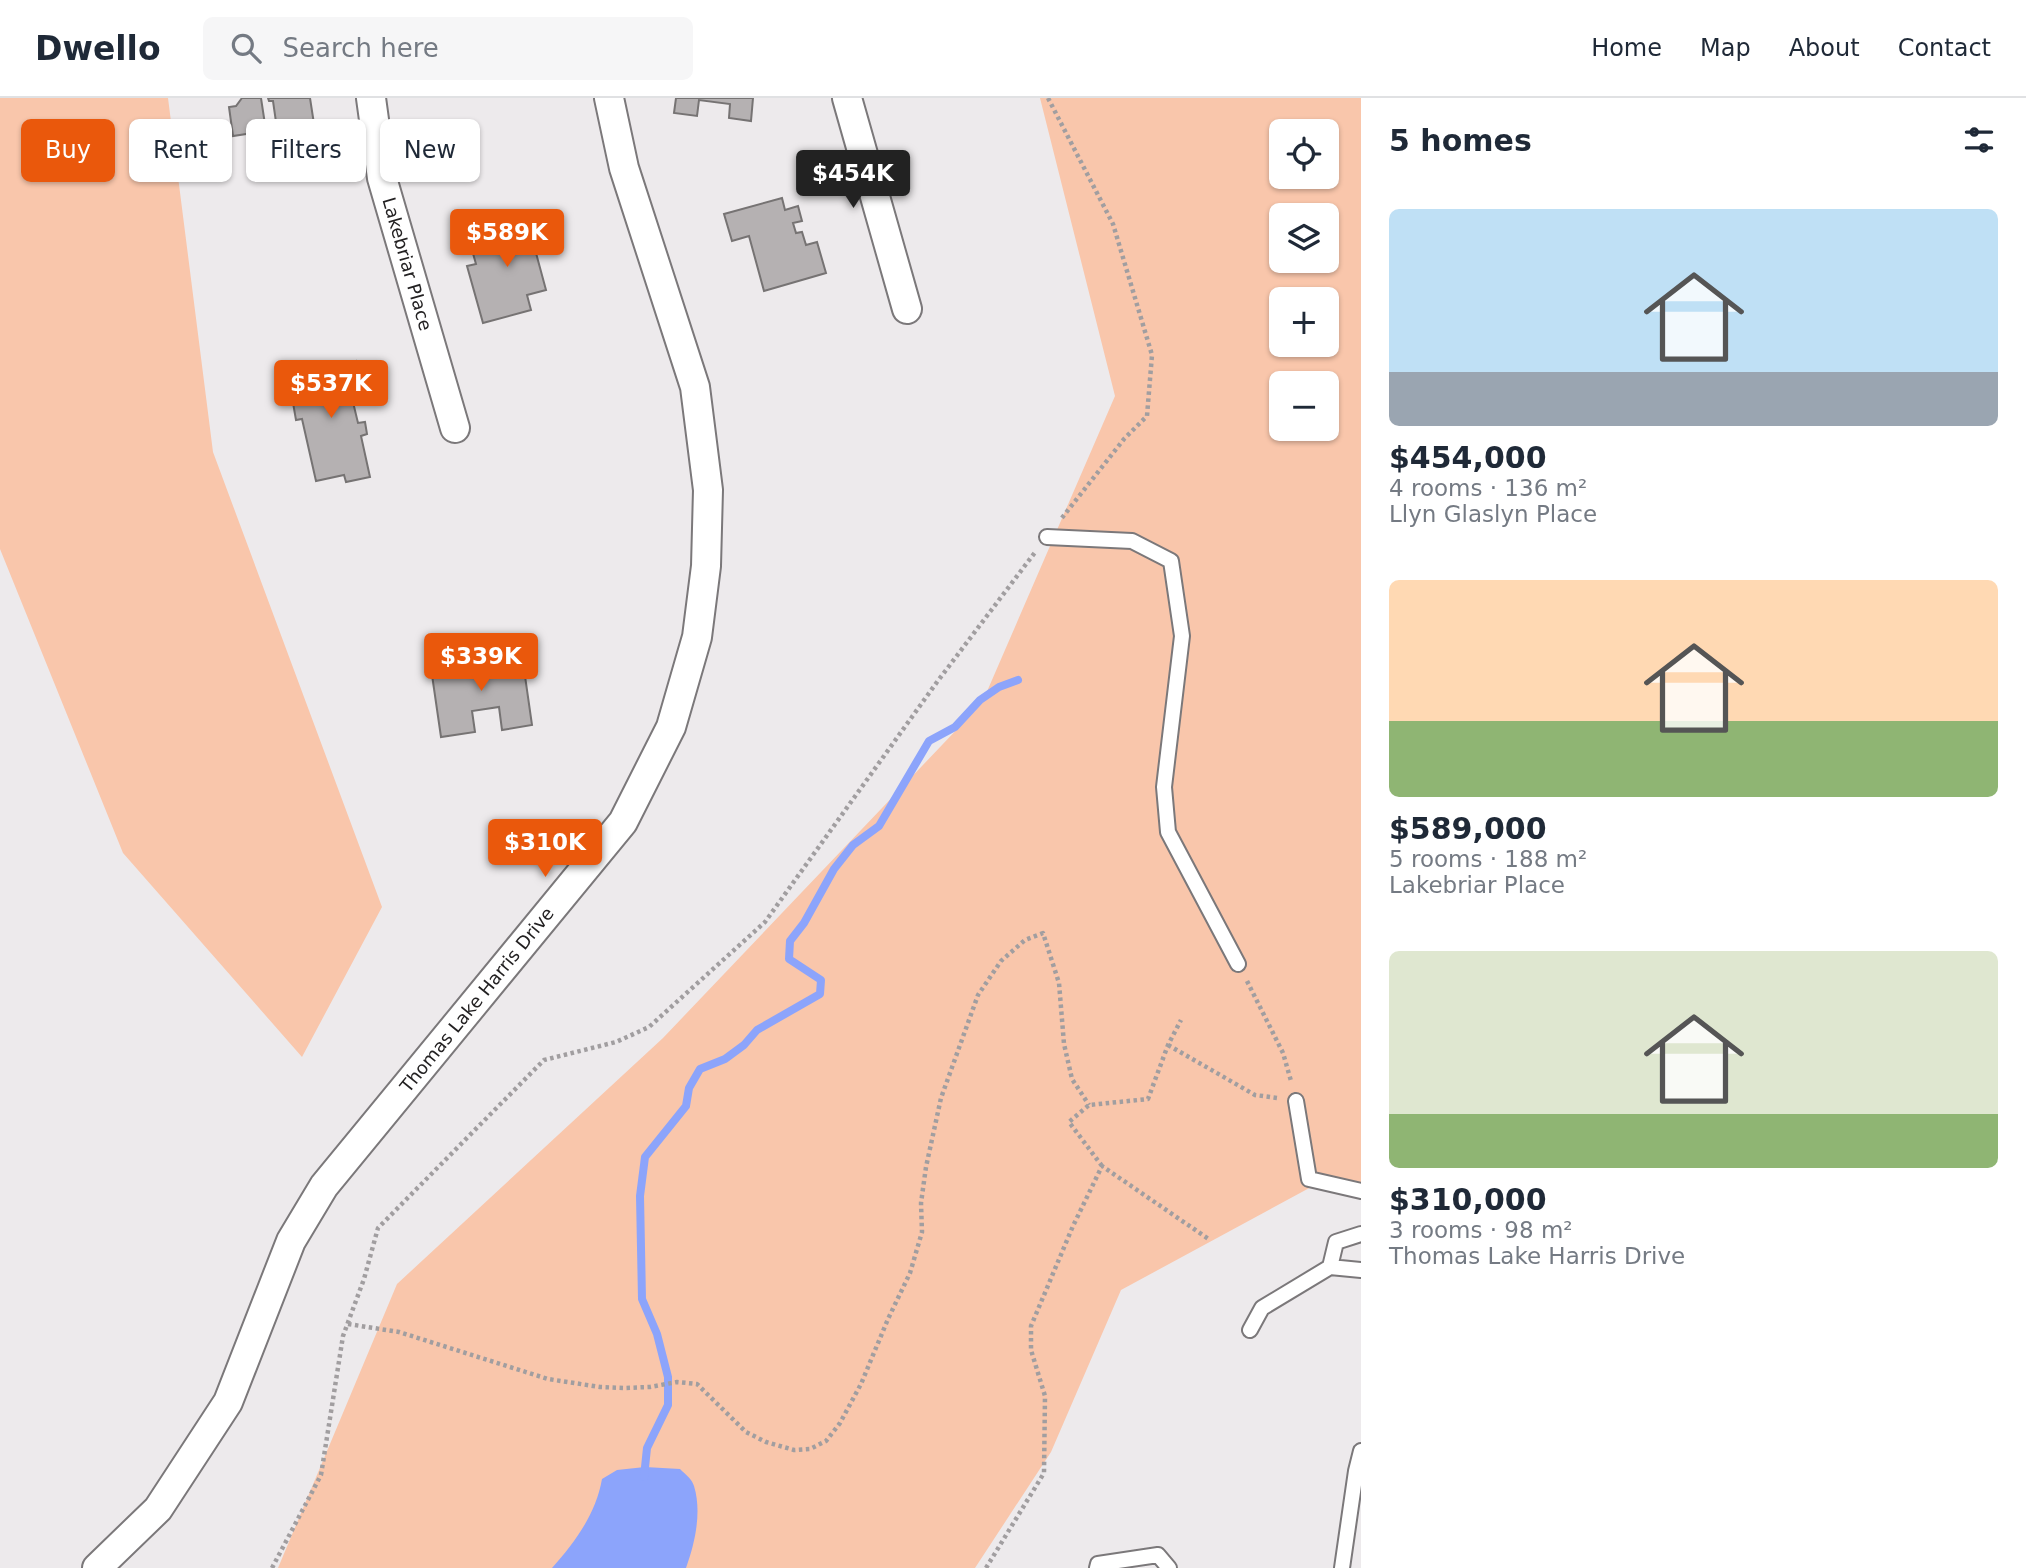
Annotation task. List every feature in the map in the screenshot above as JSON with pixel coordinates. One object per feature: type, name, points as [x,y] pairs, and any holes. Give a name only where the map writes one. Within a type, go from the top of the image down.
[{"type":"street","name":"Lakebriar Place","points":[[371,98],[382,178],[455,428]]},
{"type":"street","name":"Thomas Lake Harris Drive","points":[[97,1568],[158,1509],[228,1402],[291,1241],[324,1186],[623,822],[671,727],[697,637],[706,566],[708,490],[695,387],[624,168],[609,98]]},
{"type":"street","points":[[847,98],[907,309]]},
{"type":"lane","points":[[1047,537],[1132,541],[1171,561],[1182,636],[1164,787],[1168,832],[1238,964]]},
{"type":"lane","points":[[1296,1101],[1309,1179],[1361,1191]]},
{"type":"lane","points":[[1330,1268],[1336,1242],[1361,1234]]},
{"type":"lane","points":[[1250,1330],[1262,1308],[1330,1268],[1361,1269]]},
{"type":"lane","points":[[1342,1568],[1361,1451]]},
{"type":"lane","points":[[1097,1568],[1098,1564],[1158,1555],[1169,1568]]},
{"type":"path","points":[[272,1568],[321,1475],[344,1336],[378,1228],[544,1060],[617,1042],[649,1027],[765,922],[937,682],[1124,439],[1147,416],[1152,355],[1113,224],[1048,98]]},
{"type":"path","points":[[348,1324],[399,1332],[508,1364],[548,1379],[600,1387],[650,1387],[677,1382],[697,1384],[746,1432],[766,1442],[794,1450],[810,1449],[826,1441],[841,1423],[910,1273],[922,1231],[923,1191],[941,1098],[978,995],[1001,961],[1025,940],[1043,933],[1059,983],[1064,1044],[1072,1079],[1089,1105]]},
{"type":"path","points":[[1168,1045],[1255,1095],[1296,1101],[1283,1053],[1238,964]]},
{"type":"path","points":[[1181,1020],[1168,1045],[1148,1099],[1089,1105],[1069,1122],[1102,1166],[1210,1240]]},
{"type":"path","points":[[986,1568],[1044,1473],[1045,1396],[1031,1350],[1031,1326],[1073,1226],[1102,1166]]},
{"type":"shaded area","points":[[0,98],[168,98],[171,119],[129,119],[129,182],[179,182],[213,452],[382,907],[302,1057],[123,853],[0,549]]},
{"type":"shaded area","points":[[1040,98],[1361,98],[1361,1199],[1313,1186],[1121,1290],[1051,1452],[975,1568],[278,1568],[397,1284],[663,1038],[982,703],[1115,396]]},
{"type":"water","points":[[645,1467],[680,1469],[693,1483],[697,1517],[695,1538],[686,1568],[552,1568],[590,1516],[602,1479],[617,1470]]},
{"type":"building","points":[[242,98],[261,98],[264,119],[246,119],[246,134],[233,136],[229,107],[236,106]]},
{"type":"building","points":[[268,98],[310,98],[313,119],[276,119],[273,101]]},
{"type":"building","points":[[676,98],[753,98],[751,121],[729,118],[730,104],[699,100],[697,116],[674,113]]},
{"type":"building","points":[[782,198],[785,210],[798,206],[802,221],[793,223],[796,233],[802,232],[806,245],[817,242],[826,273],[764,291],[749,236],[732,241],[724,214]]},
{"type":"building","points":[[520,221],[522,228],[542,223],[549,250],[536,253],[546,290],[527,295],[531,310],[483,323],[467,266],[476,264],[468,236]]},
{"type":"building","points":[[356,361],[363,396],[352,398],[358,423],[365,422],[367,434],[361,436],[370,477],[346,482],[344,475],[316,481],[302,419],[296,420],[292,397],[284,399],[279,379]]},
{"type":"building","points":[[493,655],[494,658],[522,655],[532,725],[502,730],[499,707],[472,711],[475,732],[441,737],[431,668],[480,660],[480,657]]},
{"type":"waterway","points":[[644,1477],[647,1448],[668,1405],[668,1377],[657,1334],[642,1299],[640,1196],[645,1157],[686,1106],[689,1088],[700,1069],[725,1059],[744,1045],[757,1030],[820,994],[821,980],[789,959],[790,941],[804,923],[834,869],[853,845],[879,826],[929,741],[955,727],[980,700],[999,687],[1018,680]]}]
